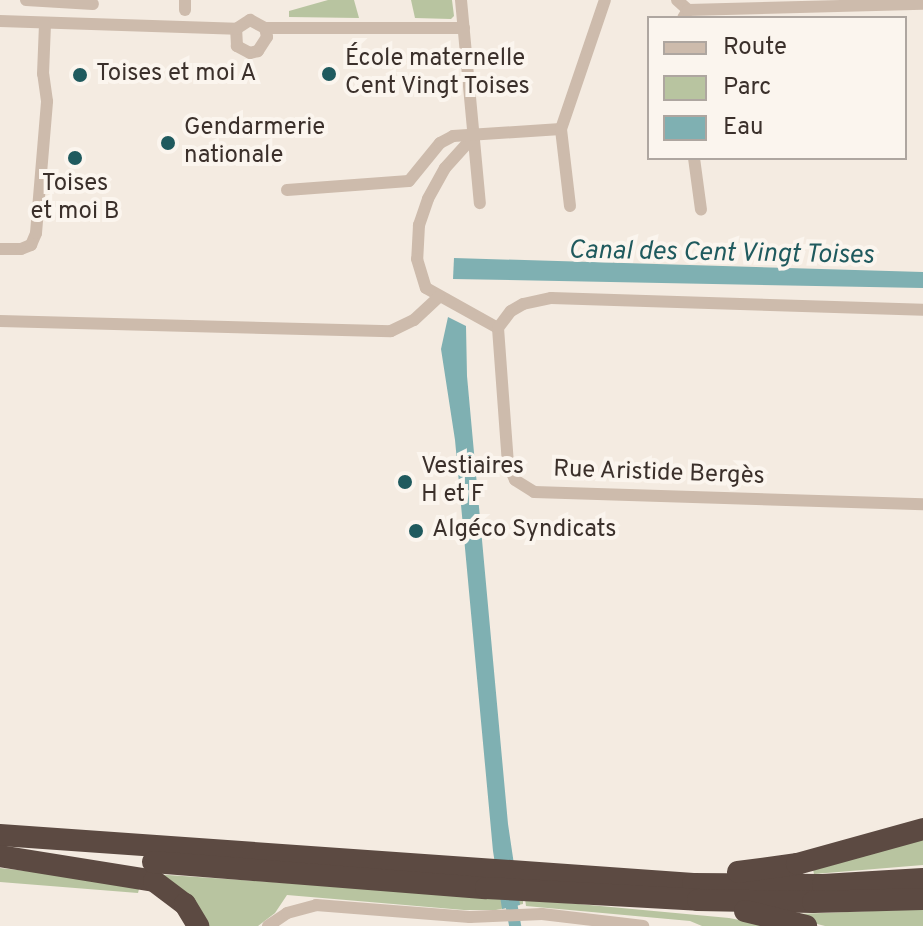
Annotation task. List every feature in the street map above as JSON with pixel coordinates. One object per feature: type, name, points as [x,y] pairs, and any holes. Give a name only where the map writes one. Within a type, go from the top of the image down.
[{"type":"highway","points":[[662,880],[797,864],[923,829]]},
{"type":"highway","points":[[0,835],[698,900],[813,902],[923,899]]},
{"type":"highway","points":[[0,850],[485,879]]},
{"type":"highway","points":[[0,856],[154,881],[185,904],[198,926]]},
{"type":"highway","points":[[523,882],[662,880],[762,885],[923,879]]},
{"type":"highway","points":[[698,900],[715,908],[738,910],[806,926]]},
{"type":"street","points":[[26,0],[93,4]]},
{"type":"street","points":[[461,0],[480,203]]},
{"type":"street","points":[[570,206],[561,129],[605,0]]},
{"type":"street","points":[[677,0],[686,14],[923,4]]},
{"type":"street","points":[[0,21],[45,25],[236,29],[250,20],[265,28],[464,28]]},
{"type":"street","points":[[0,249],[21,249],[31,245],[36,233],[47,101],[43,74],[45,25]]},
{"type":"street","points":[[236,29],[237,46],[250,53],[265,45],[265,28]]},
{"type":"street","points":[[287,190],[409,181],[440,143],[453,136],[561,129]]},
{"type":"street","points":[[473,137],[445,168],[428,199],[419,225],[417,259],[420,279],[439,297],[498,328],[511,311],[523,304],[551,298],[923,310]]},
{"type":"street","points":[[694,160],[701,210]]},
{"type":"street","points":[[0,321],[391,331],[414,320],[439,297]]},
{"type":"street","name":"Rue Aristide Bergès","points":[[498,328],[508,464],[515,480],[534,492],[923,504]]},
{"type":"street","points":[[268,926],[287,913],[316,905],[502,918],[528,914],[643,926]]},
{"type":"green space","points":[[328,0],[354,0],[359,18],[289,17],[289,11]]},
{"type":"green space","points":[[411,0],[452,0],[454,16],[451,19],[415,18]]},
{"type":"green space","points":[[923,834],[923,865],[814,874],[812,865]]},
{"type":"green space","points":[[0,868],[140,885],[138,893],[0,882]]},
{"type":"green space","points":[[153,874],[523,899],[523,904],[496,910],[464,910],[287,895],[275,913],[258,926],[205,926]]},
{"type":"green space","points":[[525,899],[729,918],[770,926],[702,926],[690,921],[526,906]]},
{"type":"green space","points":[[923,909],[923,926],[825,926],[805,921],[797,914]]},
{"type":"water","points":[[454,258],[923,272],[923,288],[453,279]]},
{"type":"water","points":[[448,317],[466,326],[467,376],[508,824],[520,905],[502,909],[493,851],[455,440],[441,349]]},
{"type":"waterway","points":[[509,891],[515,926]]},
{"type":"place","name":"École maternelle Cent Vingt Toises","points":[[329,74]]},
{"type":"place","name":"Toises et moi A","points":[[80,75]]},
{"type":"place","name":"Gendarmerie nationale","points":[[168,143]]},
{"type":"place","name":"Toises et moi B","points":[[75,158]]},
{"type":"place","name":"Vestiaires H et F","points":[[405,482]]},
{"type":"place","name":"Algéco Syndicats","points":[[416,531]]},
{"type":"water label","name":"Canal des Cent Vingt Toises","points":[[721,254]]}]
